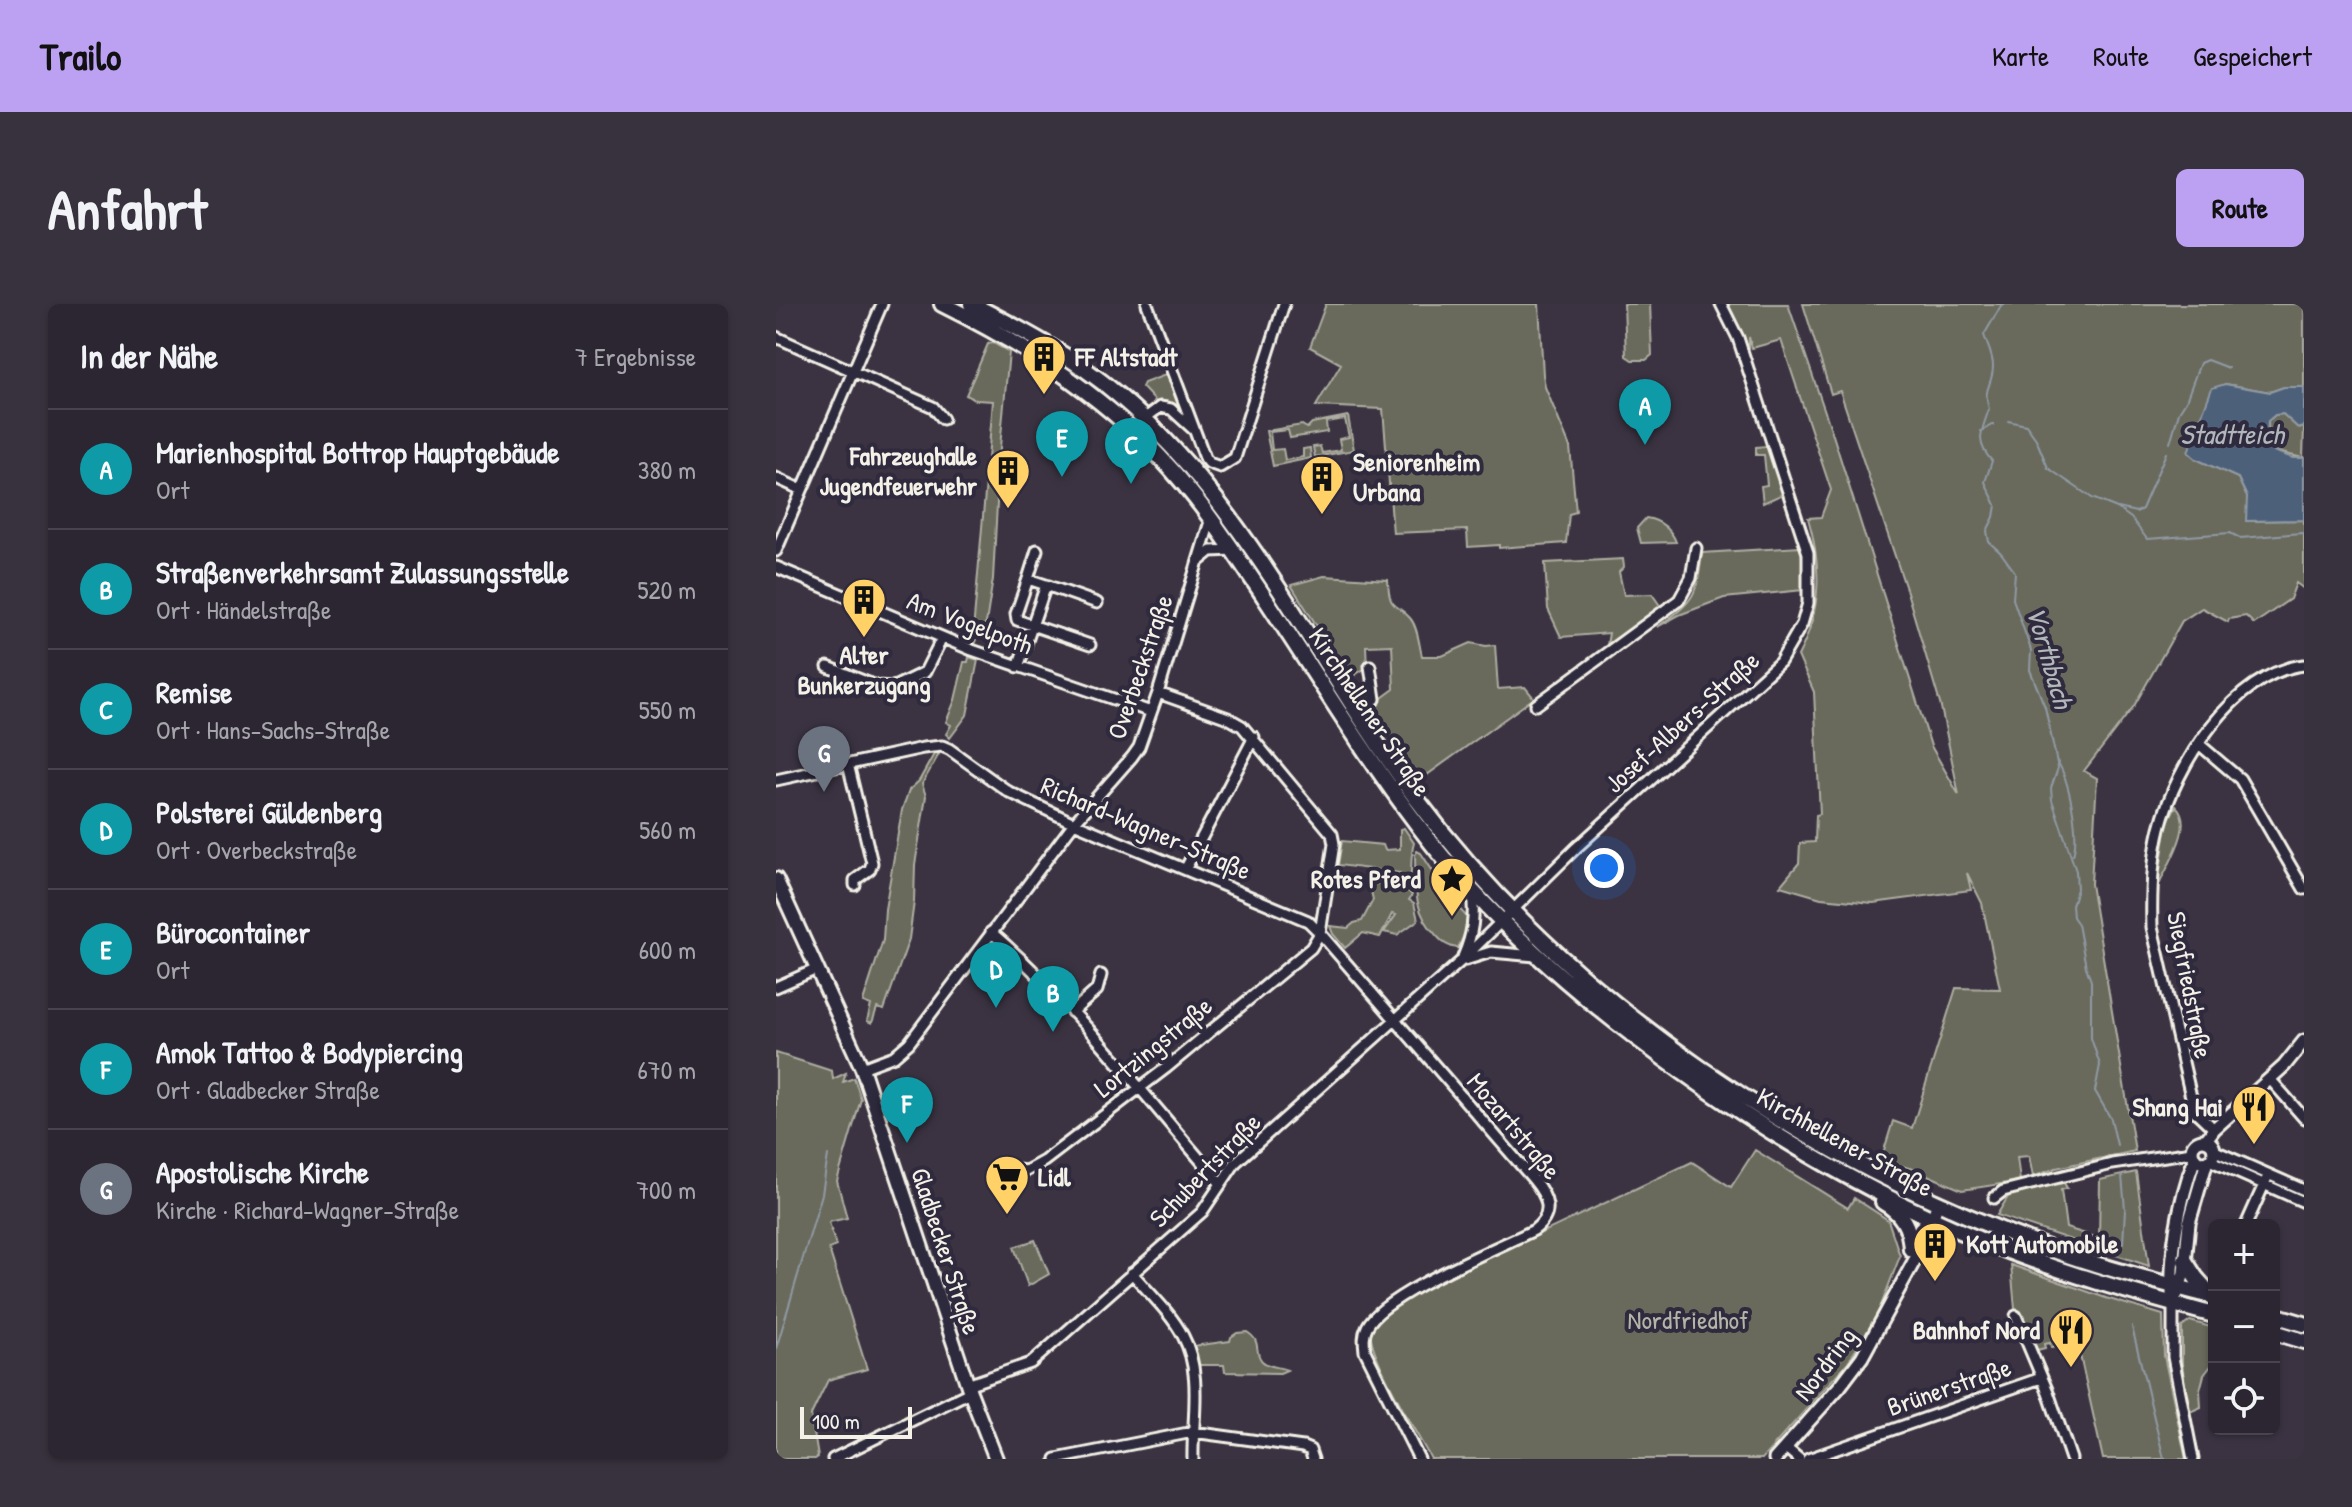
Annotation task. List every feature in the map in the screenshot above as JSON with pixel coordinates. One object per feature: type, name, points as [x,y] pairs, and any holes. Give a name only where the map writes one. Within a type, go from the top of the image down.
[{"type":"main road","name":"Kirchhellener Straße","points":[[942,304],[1022,347],[1095,397],[1161,458],[1211,518],[1381,775],[1421,830],[1472,891],[1704,1069],[1792,1127],[1877,1174],[2062,1253],[2208,1296]]},
{"type":"main road","name":"Kirchhellener Straße","points":[[971,304],[1081,366],[1144,419],[1188,467],[1228,516],[1431,818],[1536,956],[1580,994],[1687,1075],[1774,1134],[1873,1190],[1992,1245],[2066,1272],[2208,1314]]},
{"type":"main road","name":"Gladbecker Straße","points":[[776,881],[862,1068],[968,1388],[996,1459]]},
{"type":"main road","points":[[1873,1190],[1878,1199],[1896,1209],[1903,1218],[1909,1231],[1911,1249]]},
{"type":"main road","points":[[2185,1261],[2208,1291]]},
{"type":"main road","points":[[2280,1317],[2304,1324]]},
{"type":"main road","points":[[2280,1334],[2304,1341]]},
{"type":"street","points":[[776,551],[882,304]]},
{"type":"street","points":[[1147,304],[1194,430],[1209,463],[1220,467],[1235,458],[1284,304]]},
{"type":"street","name":"Josef-Albers-Straße","points":[[1507,916],[1576,848],[1780,662],[1802,624],[1808,603],[1808,553],[1736,332],[1721,304]]},
{"type":"street","points":[[776,337],[933,407],[943,419]]},
{"type":"street","points":[[1144,419],[1160,407],[1168,408],[1194,430]]},
{"type":"street","points":[[776,478],[802,490]]},
{"type":"street","name":"Overbeckstraße","points":[[862,1068],[894,1056],[909,1043],[1074,823],[1132,757],[1158,693],[1211,518]]},
{"type":"street","points":[[1536,705],[1679,600],[1691,578],[1696,548]]},
{"type":"street","points":[[1037,550],[1016,616],[1020,622],[1090,645]]},
{"type":"street","points":[[1200,560],[1211,551],[1233,550]]},
{"type":"street","name":"Am Vogelpoth","points":[[776,567],[942,638],[1151,712]]},
{"type":"street","points":[[1028,579],[1097,603]]},
{"type":"street","points":[[1018,667],[1046,585]]},
{"type":"street","points":[[828,667],[876,686],[894,687],[925,672],[942,638]]},
{"type":"street","name":"Siegfriedstraße","points":[[2214,1129],[2194,1110],[2152,927],[2151,898],[2160,829],[2170,796],[2199,744],[2235,700],[2250,688],[2284,670],[2304,665]]},
{"type":"street","name":"Kirchhellener Straße","points":[[1357,712],[1375,699],[1370,666]]},
{"type":"street","points":[[1158,693],[1228,718],[1254,737],[1335,839],[1320,933]]},
{"type":"street","points":[[1186,868],[1254,737]]},
{"type":"street","points":[[2199,744],[2240,779],[2304,889]]},
{"type":"street","name":"Richard-Wagner-Straße","points":[[776,780],[942,746],[1009,792],[1074,823],[1308,921],[1395,1020]]},
{"type":"street","points":[[848,764],[872,863],[870,869],[855,880],[855,885]]},
{"type":"street","name":"Schubertstraße","points":[[1461,961],[1475,917],[1472,891]]},
{"type":"street","name":"Schubertstraße","points":[[833,1459],[953,1400],[968,1388],[1031,1363],[1202,1212],[1235,1163],[1507,916]]},
{"type":"street","points":[[991,932],[1032,969],[1072,1012],[1221,1184]]},
{"type":"street","name":"Lortzingstraße","points":[[1001,1168],[1026,1171],[1044,1161],[1139,1090],[1264,988],[1311,948],[1320,933]]},
{"type":"street","name":"Schubertstraße","points":[[1461,961],[1491,952],[1536,956]]},
{"type":"street","points":[[776,987],[817,969]]},
{"type":"street","points":[[1072,1012],[1097,990],[1101,975]]},
{"type":"street","name":"Mozartstraße","points":[[1395,1020],[1544,1191],[1548,1212],[1534,1230],[1396,1297],[1371,1320],[1363,1340],[1365,1351],[1419,1459]]},
{"type":"street","points":[[2193,1459],[2173,1357],[2173,1305],[2184,1198],[2214,1129],[2270,1079],[2304,1041]]},
{"type":"street","points":[[2270,1079],[2304,1118]]},
{"type":"street","points":[[2204,1154],[2214,1164],[2304,1190]]},
{"type":"street","points":[[1994,1198],[2003,1191],[2112,1164],[2204,1154]]},
{"type":"street","points":[[2175,1286],[2185,1261],[2204,1154]]},
{"type":"street","points":[[2266,1178],[2304,1202]]},
{"type":"street","points":[[2249,1219],[2266,1178]]},
{"type":"street","name":"Nordring","points":[[1775,1459],[1848,1377],[1881,1325],[1925,1241],[1938,1202]]},
{"type":"street","name":"Nordring","points":[[1900,1289],[1920,1228],[1931,1218]]},
{"type":"street","points":[[1132,1273],[1174,1322],[1188,1346],[1194,1367],[1195,1388],[1193,1459]]},
{"type":"street","name":"Brünerstraße","points":[[1808,1459],[2041,1378],[2016,1316]]},
{"type":"street","points":[[2041,1378],[2071,1459]]},
{"type":"street","points":[[1056,1459],[1193,1432],[1303,1447],[1310,1450],[1313,1459]]},
{"type":"street","points":[[1786,1448],[1799,1459]]},
{"type":"green space","points":[[1326,304],[1539,304],[1545,387],[1570,447],[1576,512],[1569,514],[1566,543],[1468,547],[1467,530],[1393,533],[1383,409],[1316,406],[1341,364],[1310,347]]},
{"type":"green space","points":[[1624,304],[1650,304],[1652,355],[1646,360],[1632,360],[1626,356]]},
{"type":"green space","points":[[1725,304],[1788,304],[1833,435],[1931,746],[1959,795],[1941,707],[1907,592],[1840,391],[1831,394],[1803,304],[2304,304],[2304,387],[2284,387],[2270,392],[2225,384],[2196,459],[2238,478],[2247,497],[2247,521],[2304,520],[2304,589],[2296,583],[2290,599],[2254,624],[2246,616],[2229,619],[2228,622],[2202,608],[2182,621],[2134,706],[2084,771],[2097,778],[2091,884],[2135,1151],[2056,1168],[2033,1177],[2029,1156],[2017,1157],[2020,1181],[1962,1190],[1916,1170],[1881,1160],[1893,1121],[1912,1128],[1956,988],[2000,989],[1982,903],[1967,873],[1971,890],[1873,903],[1821,898],[1780,886],[1799,863],[1800,843],[1815,842],[1816,815],[1820,814],[1814,692],[1798,656],[1812,622],[1817,588],[1816,553],[1808,518],[1821,517],[1831,490],[1781,340],[1752,348],[1749,337],[1749,349]]},
{"type":"green space","points":[[993,343],[1009,352],[993,579],[986,623],[983,628],[978,627],[975,644],[972,643],[993,401],[976,400],[966,395],[988,344]]},
{"type":"green space","points":[[1168,374],[1183,415],[1166,401],[1156,402],[1142,387],[1144,383]]},
{"type":"green space","points":[[2283,414],[2297,427],[2304,428],[2303,458],[2273,451],[2269,444],[2268,421],[2275,415]]},
{"type":"green space","points":[[1348,416],[1354,450],[1315,457],[1313,447],[1320,446],[1322,453],[1341,450],[1339,439],[1349,437],[1345,419],[1326,422],[1327,432],[1290,438],[1288,430],[1270,432],[1272,450],[1283,449],[1285,460],[1303,457],[1303,449],[1310,448],[1311,458],[1273,466],[1266,431],[1302,425],[1307,428],[1312,423]]},
{"type":"green space","points":[[1767,446],[1783,494],[1763,503],[1761,486],[1767,485],[1764,455],[1756,455],[1756,447]]},
{"type":"green space","points":[[1212,502],[1499,906],[1404,799],[1207,505]]},
{"type":"green space","points":[[1646,518],[1664,526],[1676,542],[1641,543],[1637,528]]},
{"type":"green space","points":[[1800,547],[1803,590],[1724,598],[1657,627],[1692,597],[1702,553]]},
{"type":"green space","points":[[1623,559],[1624,567],[1619,572],[1624,595],[1652,594],[1661,607],[1607,645],[1609,633],[1561,637],[1548,609],[1545,563]]},
{"type":"green space","points":[[1324,576],[1388,580],[1391,601],[1415,626],[1422,656],[1442,656],[1471,643],[1495,645],[1498,689],[1525,687],[1534,698],[1420,780],[1371,706],[1394,689],[1392,645],[1366,646],[1367,667],[1350,678],[1291,585]]},
{"type":"green space","points":[[969,657],[978,660],[967,715],[950,738],[946,734],[951,725],[946,722],[964,662],[968,662]]},
{"type":"green space","points":[[934,754],[939,754],[922,784],[926,796],[915,865],[909,939],[884,1010],[877,1008],[872,1023],[867,1021],[871,1005],[863,1002],[883,940],[885,909],[902,810],[909,790],[919,781]]},
{"type":"green space","points":[[2176,806],[2183,823],[2182,833],[2158,883],[2167,823]]},
{"type":"green space","points":[[1404,828],[1414,843],[1407,890],[1412,895],[1409,900],[1414,903],[1418,920],[1397,935],[1384,932],[1396,915],[1392,914],[1380,937],[1363,933],[1345,948],[1330,926],[1348,928],[1362,921],[1373,900],[1369,882],[1391,886],[1399,881],[1401,873],[1338,865],[1342,841],[1383,845],[1385,850],[1400,849],[1400,829]]},
{"type":"green space","points":[[1417,851],[1467,917],[1466,931],[1458,948],[1448,946],[1441,940],[1428,925],[1419,907]]},
{"type":"green space","points":[[776,1053],[832,1071],[833,1079],[846,1073],[843,1082],[854,1078],[861,1099],[837,1181],[847,1218],[829,1222],[836,1246],[829,1249],[867,1369],[828,1380],[811,1415],[818,1457],[815,1459],[776,1459]]},
{"type":"green space","name":"Nordfriedhof","points":[[1755,1150],[1848,1208],[1854,1198],[1888,1220],[1900,1256],[1877,1316],[1848,1362],[1762,1459],[1431,1459],[1377,1356],[1371,1330],[1382,1315],[1408,1296],[1692,1162],[1731,1187]]},
{"type":"green space","points":[[2136,1172],[2149,1266],[1997,1215],[2009,1195],[2063,1181],[2067,1188],[2061,1190],[2066,1228],[2099,1238],[2100,1180]]},
{"type":"green space","points":[[1035,1240],[1049,1274],[1028,1286],[1014,1247]]},
{"type":"green space","points":[[2011,1265],[2163,1315],[2164,1356],[2186,1459],[2103,1459],[2077,1342],[2051,1347],[2050,1343],[2044,1344],[2045,1348],[2037,1350],[2025,1331],[2022,1314],[2015,1309]]},
{"type":"green space","points":[[2190,1321],[2208,1326],[2208,1370],[2200,1390],[2201,1407],[2192,1411],[2188,1407],[2182,1363],[2182,1327]]},
{"type":"green space","points":[[1247,1332],[1255,1339],[1262,1361],[1287,1370],[1280,1373],[1225,1372],[1224,1365],[1198,1365],[1193,1346],[1230,1341],[1237,1333]]},
{"type":"water","name":"Stadtteich","points":[[2225,384],[2270,392],[2284,387],[2304,387],[2304,428],[2297,427],[2283,414],[2275,415],[2268,421],[2268,428],[2273,451],[2293,458],[2304,458],[2304,520],[2246,521],[2247,497],[2238,478],[2196,459],[2188,452],[2212,388]]},
{"type":"waterway","name":"Vorthbach","points":[[2002,304],[1984,335],[1991,354],[1993,373],[1987,391],[1989,409],[1981,442],[1992,461],[1985,482],[1996,505],[1987,531],[1989,542],[2015,572],[2013,599],[2031,650],[2030,670],[2045,707],[2058,768],[2051,788],[2052,800],[2076,871],[2073,917],[2078,924],[2091,981],[2091,1038],[2100,1065],[2095,1091],[2111,1119],[2117,1145]]},
{"type":"waterway","points":[[2170,443],[2179,412],[2200,363],[2207,360],[2228,368]]},
{"type":"waterway","points":[[2008,421],[2026,425],[2036,439],[2048,468],[2092,498],[2117,508],[2131,518],[2147,539],[2230,533],[2240,538],[2304,535]]},
{"type":"waterway","points":[[1981,431],[1994,424]]},
{"type":"waterway","points":[[2118,508],[2136,512],[2142,509],[2166,453]]},
{"type":"waterway","name":"Vorthbach","points":[[2057,761],[2066,780],[2072,807],[2075,834],[2073,855]]},
{"type":"waterway","points":[[776,1349],[822,1194],[828,1155]]},
{"type":"waterway","name":"Vorthbach","points":[[2122,1176],[2125,1209],[2123,1243]]},
{"type":"waterway","name":"Vorthbach","points":[[2132,1327],[2164,1459]]},
{"type":"place","name":"FF Altstadt","points":[[1044,396]]},
{"type":"place","name":"Marienhospital Bottrop Hauptgebäude","points":[[1645,445]]},
{"type":"place","name":"Bürocontainer","points":[[1062,477]]},
{"type":"place","name":"Remise","points":[[1131,484]]},
{"type":"place","name":"Fahrzeughalle Jugendfeuerwehr","points":[[1008,510]]},
{"type":"place","name":"Seniorenheim Urbana","points":[[1322,516]]},
{"type":"place","name":"Alter Bunkerzugang","points":[[864,639]]},
{"type":"place","name":"Apostolische Kirche","points":[[824,792]]},
{"type":"place","name":"Rotes Pferd","points":[[1452,918]]},
{"type":"place","name":"Polsterei Güldenberg","points":[[996,1008]]},
{"type":"place","name":"Straßenverkehrsamt Zulassungsstelle","points":[[1053,1032]]},
{"type":"place","name":"Amok Tattoo & Bodypiercing","points":[[907,1143]]},
{"type":"place","name":"Shang Hai","points":[[2254,1146]]},
{"type":"place","name":"Lidl","points":[[1007,1216]]},
{"type":"place","name":"Kott Automobile","points":[[1935,1283]]},
{"type":"place","name":"Bahnhof Nord","points":[[2071,1369]]}]
